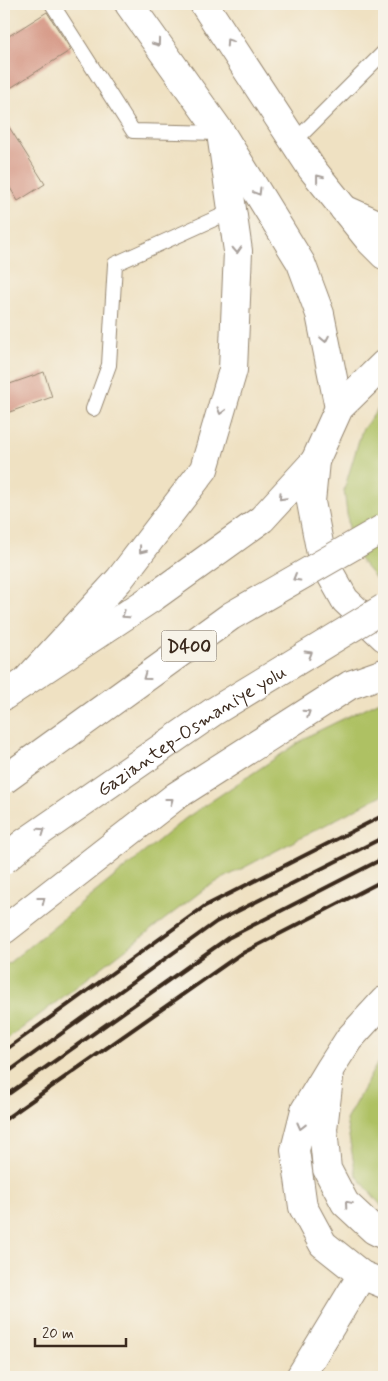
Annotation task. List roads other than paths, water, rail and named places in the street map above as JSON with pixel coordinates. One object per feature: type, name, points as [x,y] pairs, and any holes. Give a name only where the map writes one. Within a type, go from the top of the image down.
[{"type":"main road","points":[[129,4],[221,133],[301,263],[320,314],[339,408]]},
{"type":"main road","points":[[204,4],[312,168],[370,241],[384,255]]},
{"type":"main road","points":[[15,689],[119,580],[204,469],[233,370],[238,251],[221,133]]},
{"type":"main road","points":[[344,209],[384,227]]},
{"type":"main road","points":[[15,689],[155,596],[262,519],[315,461],[339,408],[384,364]]},
{"type":"main road","points":[[315,461],[311,502],[322,560],[345,600],[384,637]]},
{"type":"main road","name":"D400","points":[[4,780],[231,616],[384,528]]},
{"type":"main road","name":"Gaziantep-Osmaniye yolu","points":[[4,860],[24,843],[212,712],[384,608]]},
{"type":"main road","points":[[4,930],[176,796],[350,685],[384,673]]},
{"type":"main road","points":[[300,1377],[373,1279],[323,1244],[303,1207],[295,1150],[305,1110],[330,1067],[348,1039],[384,1001]]},
{"type":"main road","points":[[330,1067],[323,1129],[327,1169],[345,1203],[374,1230],[384,1235]]},
{"type":"lane","points":[[52,4],[133,131],[221,133]]},
{"type":"lane","points":[[295,141],[384,52]]},
{"type":"lane","points":[[93,409],[109,365],[115,264],[232,211]]},
{"type":"railway","points":[[4,1051],[205,906],[384,815]]},
{"type":"railway","points":[[4,1075],[216,922],[384,837]]},
{"type":"railway","points":[[4,1097],[228,938],[384,858]]},
{"type":"railway","points":[[4,1120],[239,955],[384,880]]}]
